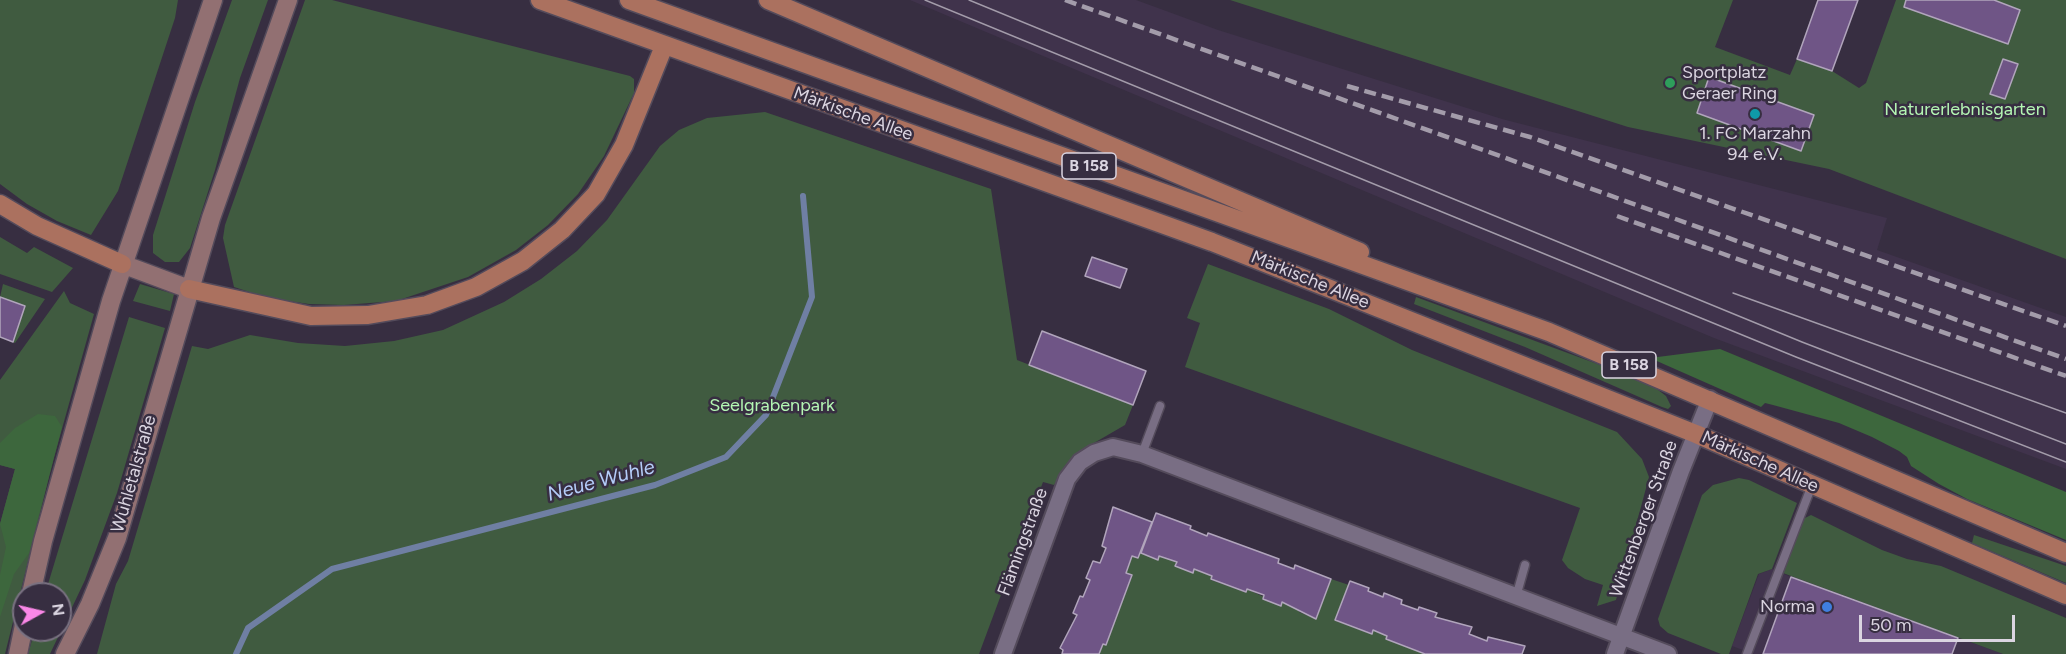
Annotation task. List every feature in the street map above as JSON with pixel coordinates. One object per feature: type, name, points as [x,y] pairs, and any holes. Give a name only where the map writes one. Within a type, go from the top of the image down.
[{"type":"main road","points":[[34,582],[46,529],[122,264],[213,0]]},
{"type":"main road","name":"Wuhletalstraße","points":[[65,654],[90,604],[117,537],[211,218],[288,0]]},
{"type":"main road","name":"Märkische Allee","points":[[540,0],[1212,242],[1696,434],[2066,595]]},
{"type":"main road","name":"Märkische Allee","points":[[629,0],[1549,332],[2066,553]]},
{"type":"main road","points":[[768,0],[1549,332]]},
{"type":"main road","points":[[0,204],[37,226],[122,264],[189,289],[311,316],[380,313],[427,304],[476,287],[523,261],[562,230],[596,194],[624,145],[664,46]]},
{"type":"street","name":"Wittenberger Straße","points":[[1616,654],[1710,399]]},
{"type":"street","name":"Flämingstraße","points":[[1002,654],[1067,479],[1080,462],[1094,453],[1113,447],[1142,454]]},
{"type":"street","points":[[1142,454],[1668,654]]},
{"type":"lane","points":[[1142,454],[1160,406]]},
{"type":"lane","points":[[1747,654],[1812,485]]},
{"type":"lane","points":[[1516,597],[1526,565]]},
{"type":"shaded area","points":[[910,0],[1136,0],[1218,30],[1502,119],[1887,218],[1877,250],[2066,317],[2066,469],[1714,338]]},
{"type":"shaded area","name":"Norma","points":[[1772,569],[2003,654],[1754,654],[1732,646],[1759,574]]},
{"type":"green space","points":[[0,0],[178,0],[175,18],[118,191],[91,235],[57,221],[27,204],[0,184]]},
{"type":"green space","points":[[232,0],[268,0],[240,78],[215,170],[190,248],[179,262],[165,262],[153,253],[153,235],[195,102]]},
{"type":"green space","points":[[305,0],[332,0],[630,76],[634,79],[634,93],[604,156],[578,194],[548,225],[516,250],[468,277],[396,301],[344,305],[309,304],[268,298],[234,287],[223,238],[225,225]]},
{"type":"green space","name":"Naturerlebnisgarten","points":[[1230,0],[1733,0],[1715,47],[1790,75],[1797,59],[1832,71],[1859,88],[1866,83],[1896,0],[2066,0],[2066,259],[1829,169],[1628,127]]},
{"type":"green space","name":"Seelgrabenpark","points":[[765,112],[991,189],[1017,360],[1133,405],[1125,425],[1075,454],[1054,485],[1043,482],[979,654],[97,654],[116,584],[128,561],[192,346],[208,349],[250,335],[298,343],[345,346],[394,341],[443,330],[504,302],[541,279],[577,251],[607,220],[660,146],[679,130],[707,118]]},
{"type":"green space","points":[[0,237],[27,253],[34,247],[73,268],[52,292],[0,274]]},
{"type":"green space","points":[[1208,264],[1329,309],[1412,350],[1617,432],[1642,459],[1649,477],[1616,600],[1597,606],[1603,585],[1585,579],[1568,568],[1562,560],[1580,508],[1185,367],[1200,323],[1187,318]]},
{"type":"green space","points":[[3,284],[45,299],[15,343],[0,297]]},
{"type":"green space","points":[[140,284],[174,294],[170,311],[133,301]]},
{"type":"green space","points":[[64,291],[70,303],[94,314],[53,461],[23,582],[12,582],[12,626],[5,654],[0,654],[0,524],[15,469],[0,465],[0,380]]},
{"type":"green space","points":[[1416,297],[1649,383],[1666,396],[1671,406],[1668,409],[1662,407],[1525,347],[1414,304]]},
{"type":"green space","points":[[129,317],[165,328],[117,493],[85,580],[72,607],[72,582],[49,582]]},
{"type":"green space","points":[[1720,349],[2066,492],[2066,540],[1967,499],[1911,466],[1907,457],[1899,451],[1872,437],[1839,423],[1773,405],[1765,403],[1761,407],[1650,358]]},
{"type":"green space","points":[[38,414],[55,416],[62,427],[29,553],[14,574],[0,617],[0,575],[6,547],[0,524],[15,469],[0,465],[0,443],[15,428]]},
{"type":"green space","points":[[1739,478],[1749,480],[1797,503],[1772,569],[1758,574],[1729,654],[1721,654],[1668,633],[1660,626],[1658,619],[1702,495],[1713,485]]},
{"type":"green space","points":[[1811,515],[1882,550],[1907,559],[1941,566],[2066,618],[2066,654],[2003,654],[1783,573],[1803,519]]},
{"type":"green space","points":[[1974,535],[2066,566],[2066,583],[1972,543]]},
{"type":"green space","points":[[1141,553],[1158,560],[1159,556],[1177,562],[1176,566],[1193,573],[1194,569],[1212,576],[1211,580],[1245,592],[1247,589],[1281,605],[1282,602],[1299,608],[1299,612],[1316,619],[1331,579],[1349,585],[1336,621],[1371,634],[1373,630],[1387,636],[1386,639],[1425,654],[1099,654],[1103,644],[1106,645],[1132,576],[1126,573],[1132,556],[1138,558]]},
{"type":"green space","points":[[32,642],[56,642],[50,654],[28,654]]},
{"type":"building","points":[[1818,0],[1858,0],[1832,71],[1797,59]]},
{"type":"building","points":[[1906,0],[1994,0],[2020,10],[2008,44],[1904,7]]},
{"type":"building","points":[[2003,59],[2018,64],[2005,99],[1990,94]]},
{"type":"building","name":"1. FC Marzahn 94 e.V.","points":[[1709,77],[1814,115],[1801,151],[1697,113]]},
{"type":"building","points":[[1092,257],[1127,269],[1120,288],[1085,276]]},
{"type":"building","points":[[0,297],[25,306],[13,342],[0,337]]},
{"type":"building","points":[[1042,331],[1146,371],[1133,405],[1029,365]]},
{"type":"building","points":[[1113,507],[1152,522],[1138,558],[1132,556],[1126,573],[1132,575],[1106,645],[1103,644],[1099,654],[1062,654],[1063,650],[1060,648],[1077,615],[1073,613],[1090,580],[1086,578],[1093,561],[1100,563],[1106,548],[1102,546]]},
{"type":"building","points":[[1156,513],[1191,526],[1190,529],[1207,536],[1208,533],[1279,559],[1278,563],[1294,569],[1295,565],[1331,579],[1316,619],[1282,602],[1281,606],[1263,599],[1264,595],[1247,589],[1246,592],[1211,579],[1212,576],[1194,569],[1193,573],[1175,566],[1177,562],[1159,556],[1158,560],[1141,553]]},
{"type":"building","name":"Norma","points":[[1791,577],[1958,638],[1952,654],[1763,654]]},
{"type":"building","points":[[1350,581],[1369,588],[1368,591],[1383,597],[1384,593],[1402,600],[1401,604],[1437,613],[1435,617],[1472,627],[1469,634],[1487,641],[1488,637],[1525,646],[1522,654],[1425,654],[1386,639],[1387,636],[1373,630],[1372,634],[1335,620]]},
{"type":"waterway","name":"Neue Wuhle","points":[[236,654],[248,628],[332,569],[655,485],[726,457],[766,415],[812,297],[803,196]]},
{"type":"tram line","points":[[925,0],[1796,357],[2066,462]]},
{"type":"tram line","points":[[969,0],[1802,342],[2066,444]]},
{"type":"tram line","points":[[1733,293],[2066,413]]},
{"type":"railway","points":[[1065,0],[2066,359]]},
{"type":"railway","points":[[1347,86],[1530,137],[2066,326]]},
{"type":"railway","points":[[1617,216],[2066,376]]},
{"type":"place","name":"Sportplatz Geraer Ring","points":[[1670,83]]},
{"type":"place","name":"1. FC Marzahn 94 e.V.","points":[[1755,114]]},
{"type":"place","name":"Norma","points":[[1827,607]]}]
